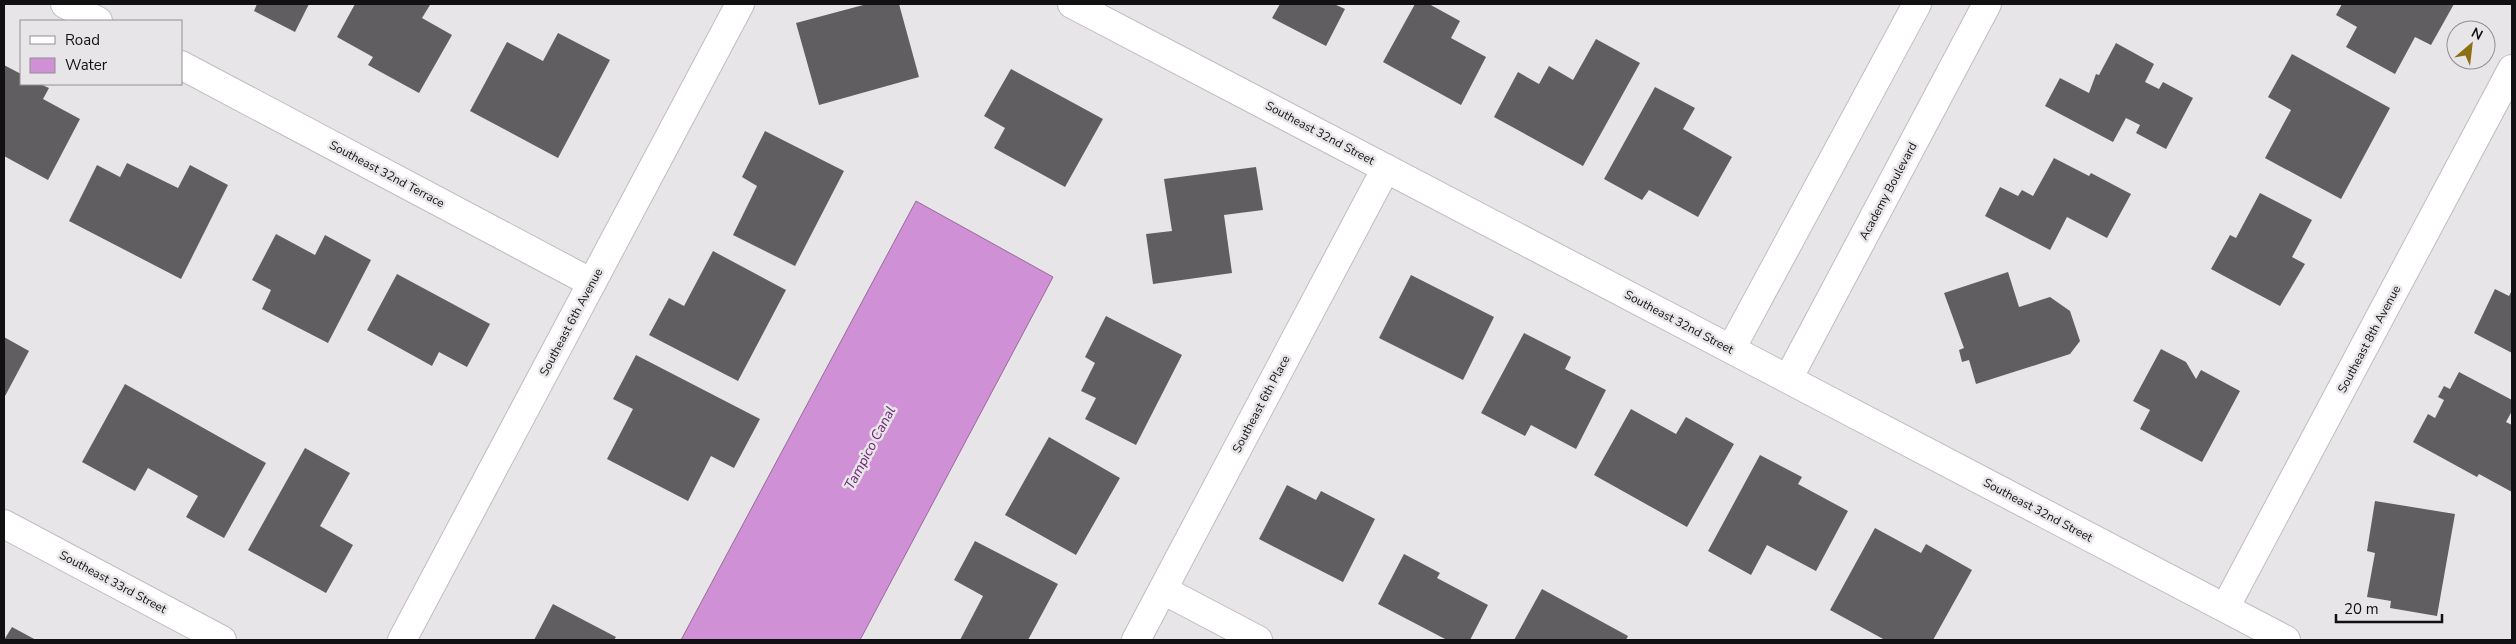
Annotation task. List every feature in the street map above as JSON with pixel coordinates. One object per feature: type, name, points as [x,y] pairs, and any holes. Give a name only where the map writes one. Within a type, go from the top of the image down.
[{"type":"street","points":[[65,4],[96,20]]},
{"type":"street","name":"Southeast 6th Avenue","points":[[402,640],[740,4]]},
{"type":"street","name":"Southeast 32nd Street","points":[[1072,4],[2286,640]]},
{"type":"street","points":[[1731,349],[1917,4]]},
{"type":"street","name":"Academy Boulevard","points":[[1788,379],[1988,4]]},
{"type":"street","name":"Southeast 32nd Terrace","points":[[182,66],[592,283]]},
{"type":"street","name":"Southeast 8th Avenue","points":[[2225,608],[2512,69]]},
{"type":"street","name":"Southeast 6th Place","points":[[1136,640],[1386,168]]},
{"type":"street","name":"Southeast 33rd Street","points":[[4,524],[222,640]]},
{"type":"street","points":[[1163,590],[1258,640]]},
{"type":"water","name":"Tampico Canal","points":[[916,201],[1053,277],[860,640],[681,640]]},
{"type":"building","points":[[257,4],[309,4],[295,32],[254,11]]},
{"type":"building","points":[[355,4],[427,4],[430,5],[422,18],[452,35],[419,93],[368,65],[373,57],[337,37]]},
{"type":"building","points":[[867,4],[899,4],[919,77],[819,105],[796,23]]},
{"type":"building","points":[[1280,4],[1334,4],[1345,9],[1326,46],[1272,18]]},
{"type":"building","points":[[1415,4],[1429,4],[1460,21],[1451,38],[1486,57],[1461,105],[1383,62]]},
{"type":"building","points":[[2342,4],[2454,4],[2431,45],[2415,37],[2395,74],[2346,47],[2357,27],[2336,15]]},
{"type":"building","points":[[558,33],[610,60],[558,158],[470,111],[507,42],[543,61]]},
{"type":"building","points":[[1596,39],[1640,63],[1583,166],[1494,117],[1518,72],[1539,84],[1549,66],[1573,80]]},
{"type":"building","points":[[2116,43],[2154,64],[2145,82],[2159,89],[2163,82],[2193,98],[2166,149],[2136,133],[2140,125],[2126,118],[2113,142],[2045,106],[2060,78],[2089,93],[2096,74],[2099,75]]},
{"type":"building","points":[[2292,54],[2390,108],[2341,199],[2265,158],[2291,110],[2268,97]]},
{"type":"building","points":[[4,65],[20,73],[20,85],[42,85],[49,88],[43,99],[80,119],[48,180],[4,156]]},
{"type":"building","points":[[1011,69],[1103,119],[1065,187],[994,148],[1005,128],[984,116]]},
{"type":"building","points":[[1655,87],[1695,108],[1683,129],[1732,157],[1698,217],[1649,190],[1642,200],[1604,179]]},
{"type":"building","points":[[765,131],[844,171],[795,266],[733,235],[757,186],[742,177]]},
{"type":"building","points":[[2054,158],[2089,176],[2091,173],[2131,194],[2107,238],[2067,217],[2050,250],[1985,216],[2000,187],[2018,196],[2022,190],[2033,196]]},
{"type":"building","points":[[127,163],[178,188],[190,165],[228,185],[181,279],[69,221],[97,165],[120,177]]},
{"type":"building","points":[[1256,167],[1263,210],[1224,215],[1232,273],[1153,284],[1146,234],[1172,231],[1164,179]]},
{"type":"building","points":[[2260,193],[2312,220],[2292,257],[2305,264],[2280,306],[2211,269],[2230,235],[2236,238]]},
{"type":"building","points":[[276,234],[315,255],[325,235],[371,260],[328,343],[262,309],[271,290],[252,280]]},
{"type":"building","points":[[713,251],[786,290],[738,381],[649,335],[669,298],[684,306]]},
{"type":"building","points":[[2008,272],[2019,307],[2050,297],[2070,311],[2080,341],[2070,354],[1976,384],[1969,360],[1962,362],[1959,350],[1964,348],[1944,293]]},
{"type":"building","points":[[397,274],[490,324],[467,367],[439,352],[432,366],[367,330]]},
{"type":"building","points":[[1411,275],[1494,317],[1463,380],[1379,338]]},
{"type":"building","points":[[2495,289],[2509,296],[2512,290],[2512,353],[2474,333]]},
{"type":"building","points":[[1106,316],[1182,355],[1136,445],[1085,419],[1096,398],[1081,391],[1095,363],[1085,357]]},
{"type":"building","points":[[1524,333],[1571,357],[1565,369],[1606,390],[1576,449],[1531,425],[1525,436],[1481,413]]},
{"type":"building","points":[[4,337],[29,351],[4,398]]},
{"type":"building","points":[[2161,349],[2186,362],[2196,379],[2201,370],[2240,391],[2202,462],[2140,429],[2150,410],[2133,401]]},
{"type":"building","points":[[636,355],[760,419],[734,468],[711,456],[688,501],[607,459],[633,409],[613,399]]},
{"type":"building","points":[[2459,372],[2512,400],[2512,411],[2506,422],[2512,425],[2512,492],[2479,474],[2477,477],[2413,442],[2428,414],[2435,418],[2444,400],[2438,397],[2444,386],[2450,389]]},
{"type":"building","points":[[125,384],[266,463],[224,538],[186,517],[198,496],[148,468],[135,491],[82,462]]},
{"type":"building","points":[[1631,409],[1676,434],[1686,417],[1734,444],[1687,527],[1594,475]]},
{"type":"building","points":[[1049,437],[1120,478],[1076,555],[1005,515]]},
{"type":"building","points":[[305,448],[350,473],[320,526],[353,545],[326,593],[248,550]]},
{"type":"building","points":[[1760,455],[1802,477],[1798,484],[1848,511],[1816,571],[1767,545],[1751,575],[1708,551]]},
{"type":"building","points":[[1287,485],[1316,500],[1321,491],[1375,519],[1343,582],[1259,539]]},
{"type":"building","points":[[2375,501],[2455,514],[2437,616],[2390,608],[2391,601],[2367,597],[2375,553],[2367,551]]},
{"type":"building","points":[[1875,528],[1921,553],[1926,544],[1972,570],[1933,640],[1885,640],[1830,610]]},
{"type":"building","points":[[975,541],[1058,584],[1028,640],[960,640],[983,596],[954,580]]},
{"type":"building","points":[[1404,554],[1440,573],[1437,578],[1488,605],[1470,640],[1447,640],[1378,604]]},
{"type":"building","points":[[1542,589],[1628,636],[1626,640],[1514,640]]},
{"type":"building","points":[[553,604],[616,637],[614,640],[534,640]]},
{"type":"building","points":[[12,627],[36,640],[4,640]]}]
